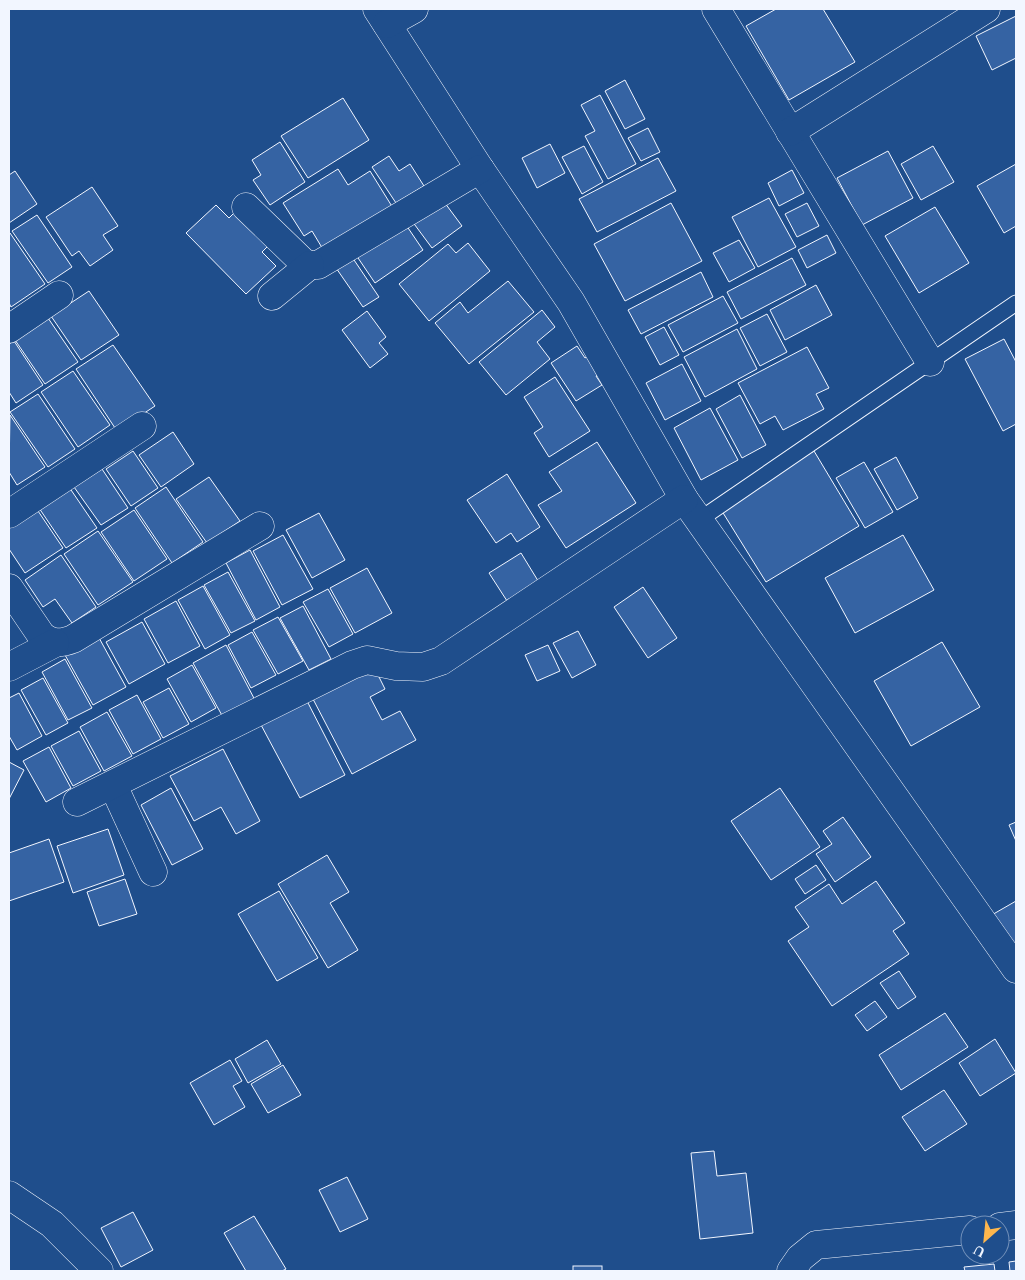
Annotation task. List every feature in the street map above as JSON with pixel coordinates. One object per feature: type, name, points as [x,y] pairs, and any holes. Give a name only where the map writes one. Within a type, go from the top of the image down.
[{"type":"street","points":[[414,9],[382,16],[480,169],[571,302],[692,509],[1016,969]]},
{"type":"street","points":[[716,9],[930,362]]},
{"type":"street","points":[[790,132],[986,9]]},
{"type":"street","points":[[246,207],[295,256],[310,265],[318,265],[480,169]]},
{"type":"street","points":[[272,296],[310,265]]},
{"type":"street","points":[[9,329],[59,295]]},
{"type":"street","points":[[9,514],[142,426]]},
{"type":"street","points":[[77,802],[352,665],[367,660],[396,666],[423,667],[440,661],[692,509]]},
{"type":"street","points":[[9,667],[55,643],[73,639],[260,526]]},
{"type":"street","points":[[9,588],[41,635],[55,643]]},
{"type":"street","points":[[113,785],[153,872]]},
{"type":"street","points":[[9,1195],[52,1224],[99,1271]]},
{"type":"street","points":[[791,1271],[800,1258],[816,1245],[960,1231]]},
{"type":"lane","points":[[692,509],[930,362],[1016,303]]},
{"type":"building","points":[[776,9],[823,9],[855,62],[789,100],[746,26]]},
{"type":"building","points":[[1016,16],[1016,58],[992,70],[976,36]]},
{"type":"building","points":[[625,80],[645,119],[625,129],[605,91]]},
{"type":"building","points":[[600,95],[636,164],[608,179],[585,136],[595,131],[581,105]]},
{"type":"building","points":[[343,98],[369,140],[308,178],[281,136]]},
{"type":"building","points":[[648,128],[660,152],[641,161],[628,138]]},
{"type":"building","points":[[280,142],[305,182],[270,205],[253,180],[261,175],[252,160]]},
{"type":"building","points":[[550,144],[565,173],[537,188],[522,158]]},
{"type":"building","points":[[584,146],[603,182],[582,194],[562,157]]},
{"type":"building","points":[[933,146],[954,182],[921,200],[901,164]]},
{"type":"building","points":[[888,151],[913,198],[862,225],[837,178]]},
{"type":"building","points":[[389,156],[399,171],[410,164],[424,186],[396,203],[372,167]]},
{"type":"building","points":[[658,158],[676,191],[597,232],[579,199]]},
{"type":"building","points":[[1016,164],[1016,226],[1004,233],[977,186]]},
{"type":"building","points":[[338,169],[348,185],[370,171],[393,208],[324,251],[312,231],[304,236],[283,203]]},
{"type":"building","points":[[792,170],[804,193],[779,206],[768,183]]},
{"type":"building","points":[[15,171],[37,204],[9,223],[9,175]]},
{"type":"building","points":[[92,187],[118,226],[103,235],[113,250],[90,266],[79,251],[72,256],[46,217]]},
{"type":"building","points":[[439,195],[462,226],[432,248],[409,217]]},
{"type":"building","points":[[769,198],[796,247],[758,267],[732,217]]},
{"type":"building","points":[[671,203],[702,261],[625,301],[594,244]]},
{"type":"building","points":[[807,203],[819,226],[797,237],[785,214]]},
{"type":"building","points":[[216,205],[229,218],[240,207],[273,241],[262,252],[276,266],[246,294],[186,233]]},
{"type":"building","points":[[935,207],[969,263],[919,293],[885,236]]},
{"type":"building","points":[[37,215],[72,267],[48,283],[12,231]]},
{"type":"building","points":[[402,219],[423,250],[375,283],[354,252]]},
{"type":"building","points":[[10,233],[45,284],[11,307],[9,303]]},
{"type":"building","points":[[827,235],[836,253],[807,268],[798,250]]},
{"type":"building","points":[[739,240],[755,268],[729,282],[713,253]]},
{"type":"building","points":[[468,243],[490,271],[429,321],[399,284],[448,244],[456,253]]},
{"type":"building","points":[[350,254],[379,297],[363,307],[334,265]]},
{"type":"building","points":[[792,258],[806,285],[741,319],[727,292]]},
{"type":"building","points":[[701,272],[713,297],[641,334],[628,310]]},
{"type":"building","points":[[508,281],[534,312],[469,364],[435,323],[460,302],[468,313]]},
{"type":"building","points":[[816,285],[832,315],[785,340],[770,310]]},
{"type":"building","points":[[89,291],[119,335],[81,360],[51,316]]},
{"type":"building","points":[[723,296],[738,323],[683,352],[668,325]]},
{"type":"building","points":[[542,310],[555,327],[537,342],[550,359],[506,395],[479,362]]},
{"type":"building","points":[[367,311],[386,337],[379,343],[388,354],[370,368],[342,330]]},
{"type":"building","points":[[767,314],[787,352],[760,366],[740,328]]},
{"type":"building","points":[[48,318],[78,362],[45,384],[15,340]]},
{"type":"building","points":[[664,327],[679,355],[660,365],[645,337]]},
{"type":"building","points":[[737,329],[757,369],[705,397],[684,357]]},
{"type":"building","points":[[1004,339],[1016,362],[1016,424],[1003,431],[965,359]]},
{"type":"building","points":[[14,341],[43,385],[16,403],[9,392],[9,344]]},
{"type":"building","points":[[113,345],[155,406],[117,431],[76,369]]},
{"type":"building","points":[[577,346],[585,358],[595,351],[607,369],[596,376],[602,385],[576,401],[551,363]]},
{"type":"building","points":[[807,347],[829,388],[816,394],[824,409],[783,430],[775,416],[760,424],[738,383]]},
{"type":"building","points":[[682,364],[701,401],[665,420],[646,383]]},
{"type":"building","points":[[73,371],[110,425],[78,447],[41,392]]},
{"type":"building","points":[[555,377],[590,431],[549,457],[534,433],[543,427],[524,397]]},
{"type":"building","points":[[38,394],[75,449],[48,467],[10,412]]},
{"type":"building","points":[[740,395],[766,445],[742,458],[716,409]]},
{"type":"building","points":[[710,408],[738,460],[701,480],[674,428]]},
{"type":"building","points":[[10,415],[45,467],[17,485],[9,472]]},
{"type":"building","points":[[173,432],[194,464],[161,487],[139,455]]},
{"type":"building","points":[[597,442],[636,503],[566,548],[538,505],[562,491],[549,472]]},
{"type":"building","points":[[133,451],[158,488],[131,506],[106,469]]},
{"type":"building","points":[[814,451],[859,526],[766,582],[720,508]]},
{"type":"building","points":[[896,457],[918,498],[897,510],[874,469]]},
{"type":"building","points":[[864,462],[893,512],[865,528],[836,478]]},
{"type":"building","points":[[102,469],[128,508],[101,525],[74,487]]},
{"type":"building","points":[[507,474],[540,527],[517,542],[511,533],[496,543],[467,500]]},
{"type":"building","points":[[209,477],[240,521],[207,543],[176,499]]},
{"type":"building","points":[[69,487],[97,528],[66,548],[39,508]]},
{"type":"building","points":[[166,487],[203,542],[172,563],[135,508]]},
{"type":"building","points":[[36,508],[63,548],[25,573],[9,549],[9,526]]},
{"type":"building","points":[[134,510],[167,559],[134,581],[101,532]]},
{"type":"building","points":[[319,513],[345,560],[312,578],[286,530]]},
{"type":"building","points":[[98,531],[133,582],[98,605],[64,554]]},
{"type":"building","points":[[283,535],[313,589],[282,605],[253,551]]},
{"type":"building","points":[[903,535],[934,590],[855,633],[825,578]]},
{"type":"building","points":[[250,550],[280,607],[256,620],[226,563]]},
{"type":"building","points":[[521,553],[540,584],[509,604],[489,573]]},
{"type":"building","points":[[61,555],[96,607],[72,623],[55,599],[43,607],[25,580]]},
{"type":"building","points":[[367,568],[392,613],[355,633],[330,588]]},
{"type":"building","points":[[228,572],[255,621],[231,633],[204,585]]},
{"type":"building","points":[[203,586],[230,635],[205,649],[178,600]]},
{"type":"building","points":[[643,587],[677,638],[648,658],[614,607]]},
{"type":"building","points":[[328,589],[353,634],[329,647],[303,602]]},
{"type":"building","points":[[176,601],[200,646],[168,663],[144,619]]},
{"type":"building","points":[[303,606],[331,659],[309,670],[280,618]]},
{"type":"building","points":[[278,617],[303,661],[278,674],[253,630]]},
{"type":"building","points":[[142,622],[165,664],[129,684],[106,642]]},
{"type":"building","points":[[578,631],[596,665],[572,678],[553,643]]},
{"type":"building","points":[[252,632],[276,675],[251,688],[228,645]]},
{"type":"building","points":[[98,636],[126,687],[93,705],[65,655]]},
{"type":"building","points":[[942,642],[980,707],[911,746],[874,681]]},
{"type":"building","points":[[226,645],[256,702],[224,719],[193,663]]},
{"type":"building","points":[[548,645],[560,671],[537,681],[525,655]]},
{"type":"building","points":[[65,659],[92,708],[68,720],[42,672]]},
{"type":"building","points":[[192,665],[216,708],[191,722],[167,679]]},
{"type":"building","points":[[374,667],[385,689],[370,697],[382,720],[400,711],[416,740],[352,774],[313,699]]},
{"type":"building","points":[[43,678],[68,723],[46,735],[21,690]]},
{"type":"building","points":[[169,688],[189,724],[163,738],[143,702]]},
{"type":"building","points":[[19,693],[42,736],[17,750],[9,736],[9,698]]},
{"type":"building","points":[[137,695],[161,739],[133,754],[109,710]]},
{"type":"building","points":[[306,699],[345,775],[300,798],[260,723]]},
{"type":"building","points":[[107,712],[132,756],[104,771],[80,727]]},
{"type":"building","points":[[79,731],[101,771],[73,786],[51,746]]},
{"type":"building","points":[[49,747],[71,788],[46,802],[23,761]]},
{"type":"building","points":[[223,749],[260,821],[236,834],[221,807],[194,821],[170,776]]},
{"type":"building","points":[[9,762],[24,770],[9,799]]},
{"type":"building","points":[[171,788],[203,849],[172,865],[141,805]]},
{"type":"building","points":[[780,788],[820,847],[771,880],[731,821]]},
{"type":"building","points":[[843,817],[871,857],[835,882],[816,854],[832,844],[823,831]]},
{"type":"building","points":[[1016,822],[1016,841],[1009,825]]},
{"type":"building","points":[[108,829],[124,875],[73,893],[57,846]]},
{"type":"building","points":[[49,839],[64,882],[9,901],[9,853]]},
{"type":"building","points":[[327,855],[349,892],[330,903],[358,950],[328,968],[278,884]]},
{"type":"building","points":[[816,865],[826,880],[805,894],[795,879]]},
{"type":"building","points":[[125,879],[137,914],[99,926],[87,892]]},
{"type":"building","points":[[876,881],[905,923],[893,931],[909,954],[832,1006],[788,941],[809,927],[795,907],[829,884],[842,904]]},
{"type":"building","points":[[279,891],[318,958],[277,981],[238,914]]},
{"type":"building","points":[[1016,901],[1016,953],[990,916]]},
{"type":"building","points":[[899,971],[916,997],[898,1009],[880,983]]},
{"type":"building","points":[[875,1001],[887,1017],[867,1031],[855,1015]]},
{"type":"building","points":[[945,1013],[968,1047],[901,1090],[879,1055]]},
{"type":"building","points":[[995,1039],[1016,1073],[980,1096],[959,1063]]},
{"type":"building","points":[[267,1040],[281,1064],[248,1083],[235,1059]]},
{"type":"building","points":[[230,1060],[242,1081],[233,1086],[245,1107],[214,1125],[190,1083]]},
{"type":"building","points":[[283,1065],[301,1095],[268,1113],[251,1084]]},
{"type":"building","points":[[944,1090],[967,1124],[925,1151],[902,1117]]},
{"type":"building","points":[[714,1151],[717,1176],[746,1173],[753,1233],[700,1239],[691,1153]]},
{"type":"building","points":[[347,1177],[368,1219],[340,1232],[319,1190]]},
{"type":"building","points":[[133,1212],[153,1250],[121,1267],[101,1228]]},
{"type":"building","points":[[254,1216],[286,1269],[282,1271],[246,1271],[224,1233]]},
{"type":"building","points":[[1016,1261],[1016,1271],[1010,1271],[1010,1262]]},
{"type":"building","points":[[994,1265],[995,1271],[965,1271],[964,1267]]},
{"type":"building","points":[[573,1266],[602,1266],[602,1271],[573,1271]]}]
